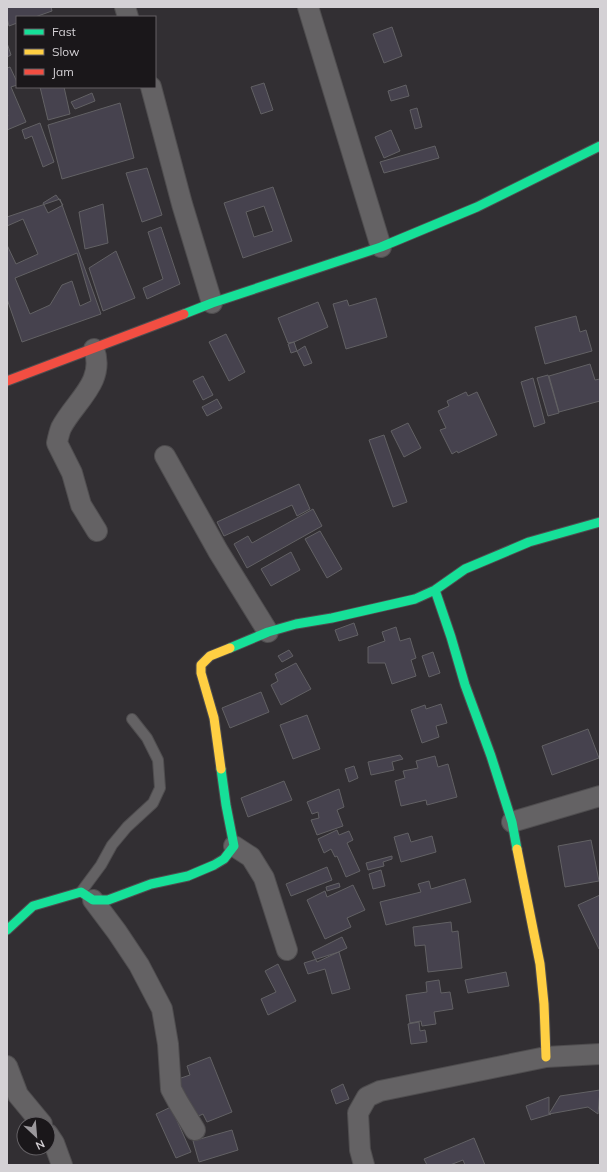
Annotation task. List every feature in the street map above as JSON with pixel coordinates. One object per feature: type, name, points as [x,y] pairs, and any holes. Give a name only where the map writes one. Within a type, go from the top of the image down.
[{"type":"street","points":[[308,7],[381,247]]},
{"type":"street","points":[[151,88],[182,204],[212,303]]},
{"type":"street","points":[[7,381],[212,303],[381,247],[477,207],[600,146]]},
{"type":"street","points":[[94,349],[98,359],[93,383],[61,429],[57,443],[72,473],[81,505],[97,532]]},
{"type":"street","points":[[165,456],[218,551],[268,632]]},
{"type":"street","points":[[7,930],[33,906],[60,899],[87,896],[108,900],[151,884],[188,876],[214,865],[224,859],[234,846],[226,805],[214,718],[201,673],[201,665],[210,656],[268,632],[296,624],[332,618],[415,599],[435,590],[464,569],[529,542],[600,522]]},
{"type":"street","points":[[435,590],[465,685],[491,756],[512,822],[540,964],[544,1004],[546,1057]]},
{"type":"street","points":[[512,822],[600,796]]},
{"type":"street","points":[[234,846],[251,857],[264,878],[287,950]]},
{"type":"street","points":[[87,896],[117,932],[139,965],[162,1009],[168,1044],[171,1089],[195,1130]]},
{"type":"street","points":[[364,1165],[360,1150],[358,1114],[367,1097],[380,1092],[546,1057],[600,1054]]},
{"type":"street","points":[[7,1066],[18,1095],[35,1116]]},
{"type":"street","points":[[56,1148],[62,1165]]},
{"type":"lane","points":[[87,896],[101,864],[112,846],[127,827],[153,803],[160,788],[158,760],[146,738],[132,719]]},
{"type":"building","points":[[7,7],[51,7],[52,11],[38,16],[16,16],[16,23],[9,26]]},
{"type":"building","points":[[392,27],[402,56],[384,63],[373,34]]},
{"type":"building","points":[[7,43],[11,55],[7,57]]},
{"type":"building","points":[[10,67],[16,80],[16,85],[11,87],[26,122],[7,130],[8,116],[7,68]]},
{"type":"building","points":[[264,83],[273,110],[261,114],[251,87]]},
{"type":"building","points":[[406,85],[409,96],[391,101],[388,91]]},
{"type":"building","points":[[40,88],[64,88],[70,114],[48,120]]},
{"type":"building","points":[[92,93],[95,101],[75,109],[71,102]]},
{"type":"building","points":[[120,103],[134,158],[62,179],[48,125]]},
{"type":"building","points":[[417,108],[422,127],[415,129],[410,110]]},
{"type":"building","points":[[40,123],[54,162],[43,167],[32,136],[25,139],[22,130]]},
{"type":"building","points":[[391,130],[400,151],[384,158],[375,137]]},
{"type":"building","points":[[435,146],[439,158],[384,173],[380,162]]},
{"type":"building","points":[[147,168],[162,215],[142,222],[126,173]]},
{"type":"building","points":[[273,187],[292,241],[243,258],[224,203]],"holes":[[[264,206],[273,231],[254,237],[246,212]]]},
{"type":"building","points":[[56,195],[63,205],[48,213],[43,203]]},
{"type":"building","points":[[60,199],[101,314],[22,342],[7,299],[7,217]]},
{"type":"building","points":[[103,204],[108,243],[85,249],[79,212]]},
{"type":"building","points":[[23,219],[38,254],[16,264],[7,245],[7,226]]},
{"type":"building","points":[[161,227],[180,284],[147,299],[143,288],[163,279],[148,232]]},
{"type":"building","points":[[116,251],[135,298],[103,311],[89,268]]},
{"type":"building","points":[[77,253],[91,301],[80,306],[72,281],[62,285],[50,305],[30,314],[15,278]]},
{"type":"building","points":[[376,298],[387,337],[346,349],[333,304],[347,300],[349,306]]},
{"type":"building","points":[[318,302],[328,327],[294,342],[288,343],[278,318]]},
{"type":"building","points":[[576,316],[580,332],[586,330],[592,351],[545,364],[535,327]]},
{"type":"building","points":[[226,334],[245,372],[229,381],[209,342]]},
{"type":"building","points":[[294,342],[297,351],[291,353],[288,344]]},
{"type":"building","points":[[305,346],[312,363],[304,366],[297,351]]},
{"type":"building","points":[[590,364],[595,380],[600,379],[600,401],[559,412],[549,376]]},
{"type":"building","points":[[548,375],[559,413],[548,416],[537,378]]},
{"type":"building","points":[[203,376],[213,395],[203,400],[193,381]]},
{"type":"building","points":[[533,378],[545,423],[534,427],[521,382]]},
{"type":"building","points":[[466,392],[468,396],[477,392],[497,435],[458,453],[457,451],[452,454],[440,430],[446,428],[438,411],[449,406],[447,401]]},
{"type":"building","points":[[217,399],[222,408],[207,416],[202,407]]},
{"type":"building","points":[[408,423],[421,448],[404,457],[391,431]]},
{"type":"building","points":[[384,435],[407,502],[393,507],[369,440]]},
{"type":"building","points":[[299,484],[310,509],[297,516],[292,505],[224,536],[217,522]]},
{"type":"building","points":[[313,509],[322,526],[247,568],[234,544],[248,536],[252,543]]},
{"type":"building","points":[[320,531],[342,569],[327,578],[305,539]]},
{"type":"building","points":[[291,552],[300,570],[271,586],[261,569]]},
{"type":"building","points":[[354,623],[358,635],[339,641],[335,630]]},
{"type":"building","points":[[396,627],[400,641],[410,638],[416,658],[411,660],[416,676],[392,684],[385,663],[368,663],[368,647],[385,641],[382,632]]},
{"type":"building","points":[[289,650],[293,656],[282,662],[278,656]]},
{"type":"building","points":[[433,652],[440,673],[429,677],[422,656]]},
{"type":"building","points":[[296,663],[311,689],[281,705],[271,685],[278,681],[275,674]]},
{"type":"building","points":[[261,692],[269,712],[230,728],[222,708]]},
{"type":"building","points":[[441,704],[447,723],[436,726],[439,737],[422,743],[411,710],[425,705],[426,709]]},
{"type":"building","points":[[307,715],[320,749],[293,759],[280,725]]},
{"type":"building","points":[[588,729],[599,758],[552,775],[542,746]]},
{"type":"building","points":[[400,755],[403,759],[392,762],[394,770],[371,775],[368,762]]},
{"type":"building","points":[[435,756],[438,767],[448,764],[457,797],[427,805],[426,800],[401,806],[395,781],[405,778],[403,771],[418,768],[416,761]]},
{"type":"building","points":[[354,766],[358,778],[349,782],[345,769]]},
{"type":"building","points":[[284,781],[292,800],[248,817],[241,798]]},
{"type":"building","points":[[339,789],[344,807],[337,810],[343,826],[317,835],[311,820],[319,818],[318,812],[312,814],[307,802]]},
{"type":"building","points":[[337,830],[339,835],[349,831],[353,840],[347,843],[360,871],[346,877],[337,856],[335,857],[331,849],[324,853],[318,839]]},
{"type":"building","points":[[408,833],[411,842],[432,836],[436,852],[401,862],[394,837]]},
{"type":"building","points":[[591,840],[599,881],[565,887],[558,846]]},
{"type":"building","points":[[392,856],[392,859],[383,862],[384,866],[368,870],[366,863]]},
{"type":"building","points":[[327,867],[332,880],[291,896],[286,884]]},
{"type":"building","points":[[381,870],[385,886],[373,889],[369,874]]},
{"type":"building","points":[[465,879],[471,902],[386,925],[380,902],[421,892],[418,884],[429,881],[431,889]]},
{"type":"building","points":[[339,883],[340,887],[327,891],[326,887]]},
{"type":"building","points":[[353,885],[365,910],[347,918],[351,927],[325,939],[307,900],[325,891],[327,897]]},
{"type":"building","points":[[600,895],[600,948],[599,949],[578,905]]},
{"type":"building","points":[[451,922],[452,932],[458,931],[462,968],[428,972],[425,945],[415,946],[413,927]]},
{"type":"building","points":[[342,937],[347,948],[317,962],[312,952]]},
{"type":"building","points":[[339,952],[350,989],[332,994],[325,969],[308,974],[304,963]]},
{"type":"building","points":[[278,964],[296,1001],[268,1015],[261,999],[276,992],[265,971]]},
{"type":"building","points":[[506,972],[509,986],[468,993],[465,980]]},
{"type":"building","points":[[439,980],[441,993],[450,992],[453,1009],[434,1012],[436,1024],[422,1026],[421,1021],[410,1023],[406,995],[427,992],[426,982]]},
{"type":"building","points":[[419,1022],[420,1031],[425,1030],[427,1042],[411,1044],[408,1024]]},
{"type":"building","points":[[210,1057],[232,1112],[207,1122],[203,1114],[194,1118],[178,1079],[190,1075],[187,1066]]},
{"type":"building","points":[[343,1084],[349,1099],[336,1104],[331,1090]]},
{"type":"building","points":[[600,1090],[598,1114],[588,1107],[549,1114],[560,1096]]},
{"type":"building","points":[[549,1097],[549,1114],[551,1114],[531,1120],[526,1106]]},
{"type":"building","points":[[171,1107],[191,1152],[176,1158],[156,1114]]},
{"type":"building","points":[[232,1130],[238,1150],[199,1162],[193,1141]]},
{"type":"building","points":[[474,1138],[485,1165],[465,1165],[463,1160],[450,1165],[427,1165],[424,1159]]},
{"type":"traffic: fast","points":[[184,314],[212,303],[381,247],[477,207],[600,146]]},
{"type":"traffic: fast","points":[[230,648],[268,632],[296,624],[332,618],[415,599],[435,590],[465,569],[529,542],[600,522]]},
{"type":"traffic: fast","points":[[435,590],[465,685],[491,756],[512,822],[517,849]]},
{"type":"traffic: fast","points":[[7,930],[33,906],[81,892],[93,900],[108,900],[151,884],[188,876],[224,859],[234,846],[221,769]]},
{"type":"traffic: slow","points":[[221,769],[214,718],[201,673],[201,665],[210,656],[230,648]]},
{"type":"traffic: slow","points":[[517,849],[540,964],[544,1004],[546,1057]]},
{"type":"traffic: jam","points":[[7,381],[184,314]]}]
